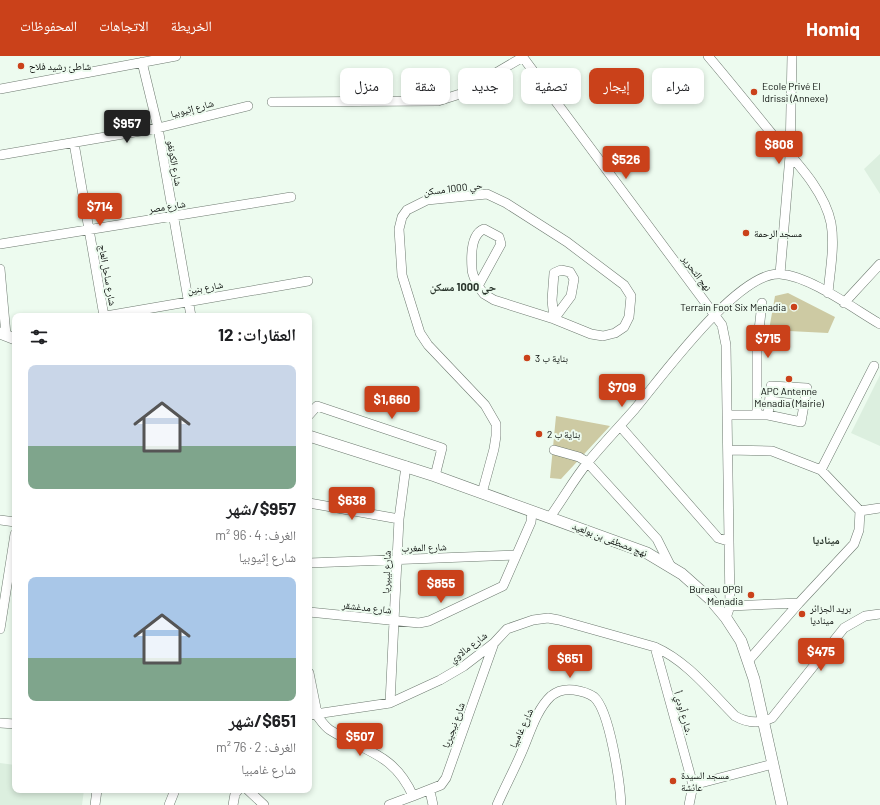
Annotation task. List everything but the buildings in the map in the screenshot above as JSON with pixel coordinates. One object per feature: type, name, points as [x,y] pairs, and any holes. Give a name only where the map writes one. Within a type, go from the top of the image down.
[{"type":"main road","name":"نهج مصطفى بن بولعيد","points":[[312,437],[406,466],[532,512],[550,517],[647,553],[670,565],[693,583],[726,618],[741,642],[749,660],[773,764],[779,784],[788,805]]},
{"type":"main road","name":"نهج مصطفى بن بولعيد","points":[[779,784],[782,805]]},
{"type":"street","points":[[0,89],[176,56]]},
{"type":"street","points":[[708,56],[813,185],[828,211],[832,241],[828,293]]},
{"type":"street","points":[[780,274],[790,156],[792,56]]},
{"type":"street","points":[[272,102],[438,101],[460,94],[523,57]]},
{"type":"street","name":"نهج التحرير","points":[[523,57],[722,325],[726,345],[728,415],[728,541],[730,606],[726,618]]},
{"type":"street","name":"شارع الكونغو","points":[[142,62],[158,128],[190,313]]},
{"type":"street","name":"شارع إثيوبيا","points":[[0,155],[158,128],[248,106]]},
{"type":"street","name":"شارع ساحل العاج","points":[[74,143],[104,313]]},
{"type":"street","name":"حي 1000 مسكن","points":[[478,286],[484,294],[494,300],[554,319],[590,334],[603,336],[615,333],[624,327],[629,317],[631,296],[624,285],[567,242],[506,203],[487,194],[427,200],[407,210],[402,217],[399,229],[402,275],[420,333],[428,345],[485,405],[496,424],[494,449],[482,493]]},
{"type":"street","name":"شارع مصر","points":[[0,244],[291,197]]},
{"type":"street","points":[[484,229],[499,237],[501,244],[478,286],[472,269],[474,237],[478,231],[484,229]]},
{"type":"street","points":[[844,303],[880,264]]},
{"type":"street","points":[[0,269],[7,336]]},
{"type":"street","points":[[561,270],[570,272],[574,278],[571,296],[554,319],[552,300],[554,273],[561,270]]},
{"type":"street","points":[[550,517],[587,462],[620,426],[714,315],[746,287],[758,279],[768,275],[780,274],[811,284],[880,324]]},
{"type":"street","name":"شارع بنين","points":[[122,313],[308,281]]},
{"type":"street","points":[[757,415],[757,348],[762,303]]},
{"type":"street","points":[[821,470],[874,366]]},
{"type":"street","points":[[728,415],[768,415],[802,422],[807,388],[771,386],[768,415]]},
{"type":"street","points":[[770,401],[804,405]]},
{"type":"street","points":[[312,412],[317,406],[442,448],[435,476]]},
{"type":"street","points":[[620,426],[718,538],[728,541]]},
{"type":"street","points":[[554,450],[579,457],[587,462],[657,538],[670,565]]},
{"type":"street","points":[[728,450],[772,450],[821,470],[860,511],[859,530],[854,544],[749,660]]},
{"type":"street","name":"شارع ليبيريا","points":[[390,703],[399,519],[406,466]]},
{"type":"street","points":[[312,503],[399,519]]},
{"type":"street","points":[[860,511],[880,508]]},
{"type":"street","name":"شارع مدغشقر","points":[[312,612],[420,623],[429,621],[503,586],[531,522],[532,512]]},
{"type":"street","points":[[0,520],[12,522]]},
{"type":"street","points":[[0,629],[12,553]]},
{"type":"street","name":"شارع المغرب","points":[[312,564],[516,555]]},
{"type":"street","points":[[730,606],[799,603]]},
{"type":"street","points":[[764,722],[772,718],[844,628],[865,616],[880,614]]},
{"type":"street","name":"شارع مالاوي","points":[[313,714],[390,703],[440,680],[464,666],[494,643],[507,629],[533,620],[548,618],[655,647],[669,653],[683,663],[734,716],[745,722],[764,722]]},
{"type":"street","name":"شارع نيجيريا","points":[[389,805],[442,785],[446,778],[494,643]]},
{"type":"street","name":"شارع أودي أ.","points":[[655,647],[693,785]]},
{"type":"street","name":"شارع غامبيا","points":[[497,805],[521,755],[532,726],[543,707],[551,696],[564,690],[574,690],[583,691],[593,697],[604,713],[619,781],[622,805]]},
{"type":"street","points":[[312,704],[313,714],[328,729],[386,759],[407,782],[413,796]]},
{"type":"street","points":[[0,723],[12,724]]},
{"type":"street","points":[[689,805],[693,785],[773,764]]},
{"type":"street","points":[[430,790],[433,805]]},
{"type":"street","points":[[94,805],[96,793]]},
{"type":"street","points":[[169,805],[174,793]]},
{"type":"street","points":[[233,805],[236,793]]},
{"type":"street","points":[[251,793],[264,805]]},
{"type":"shaded area","points":[[880,154],[880,194],[864,169]]},
{"type":"shaded area","name":"Terrain Foot Six Menadia","points":[[788,293],[835,317],[828,333],[769,330],[775,296]]},
{"type":"shaded area","points":[[880,375],[880,446],[851,433]]},
{"type":"shaded area","points":[[556,416],[610,426],[561,479],[550,478]]},
{"type":"shaded area","points":[[0,763],[12,765],[12,793],[84,793],[82,805],[0,805]]},
{"type":"place","name":"شاطئ رشيد فلاح","points":[[21,66]]},
{"type":"place","name":"Ecole Privé El Idrissi (Annexe)","points":[[754,92]]},
{"type":"place","name":"مسجد الرحمة","points":[[746,233]]},
{"type":"place","name":"Terrain Foot Six Menadia","points":[[794,307]]},
{"type":"place","name":"بناية ب 3","points":[[527,358]]},
{"type":"place","name":"APC Antenne Menadia (Mairie)","points":[[789,379]]},
{"type":"place","name":"بناية ب 2","points":[[539,434]]},
{"type":"place","name":"Bureau OPGI Menadia","points":[[751,595]]},
{"type":"place","name":"بريد الجزائر ميناديا","points":[[802,614]]},
{"type":"place","name":"مسجد السيدة عائشة","points":[[673,781]]},
{"type":"district","name":"حي 1000 مسكن","points":[[463,286]]},
{"type":"district","name":"ميناديا","points":[[826,539]]}]
